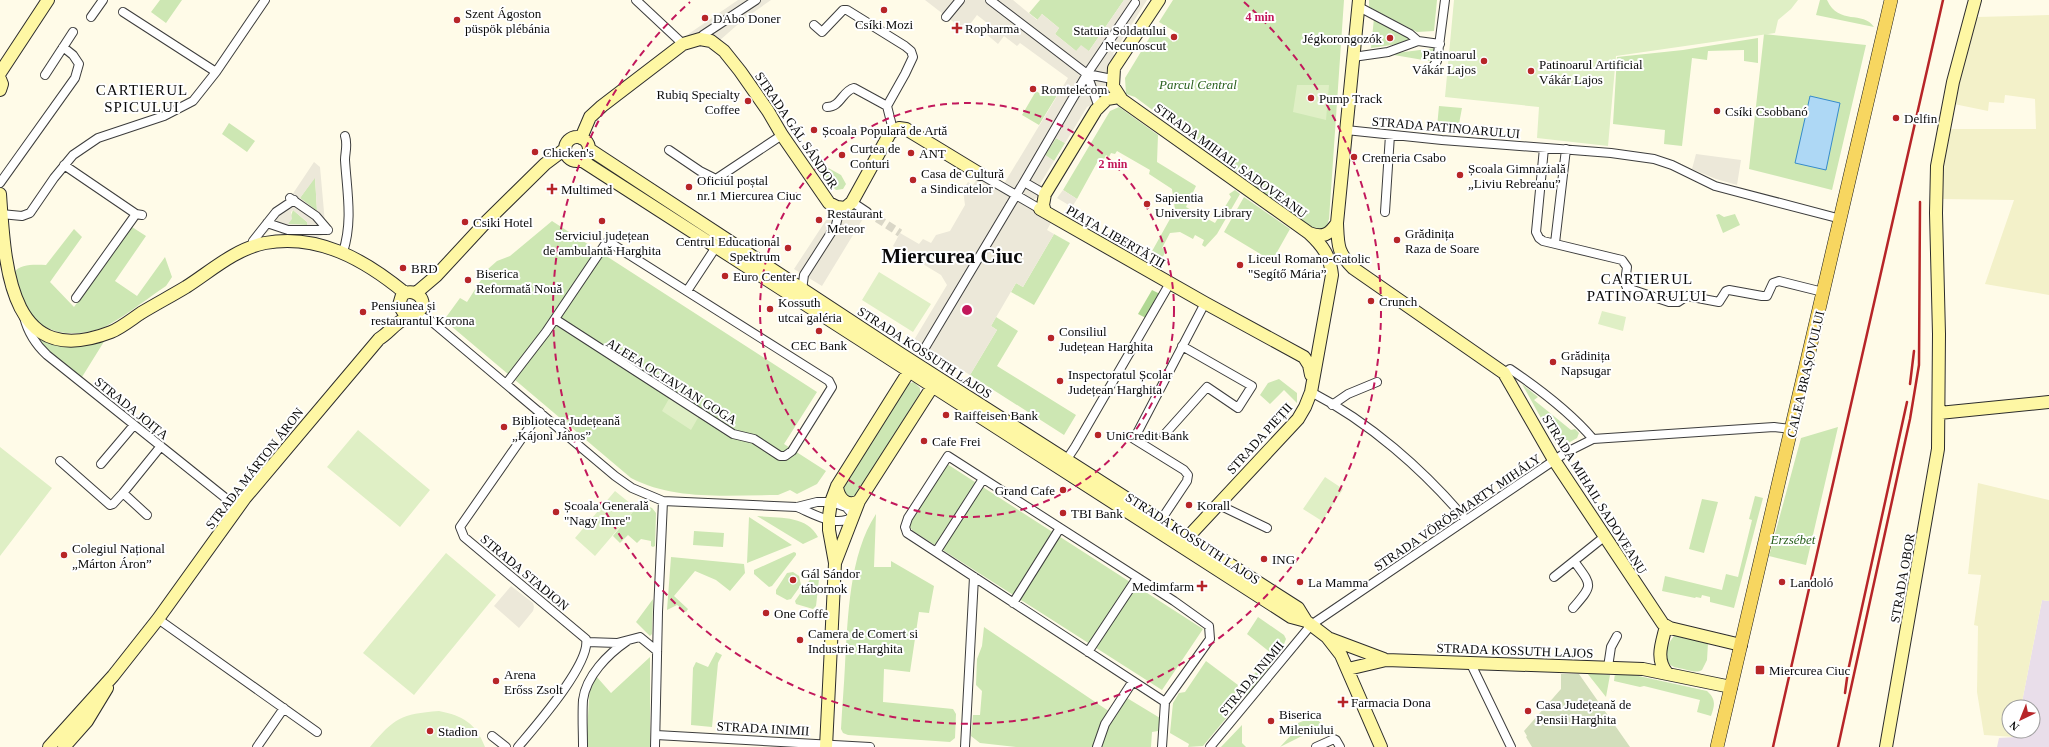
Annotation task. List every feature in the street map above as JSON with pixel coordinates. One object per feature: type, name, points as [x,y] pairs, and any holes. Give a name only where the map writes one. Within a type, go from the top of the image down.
[{"type":"main road","name":"CALEA BRAȘOVULUI","points":[[1717,747],[1892,0]]},
{"type":"street","points":[[0,73],[48,0]]},
{"type":"street","points":[[91,17],[103,0]]},
{"type":"street","points":[[1,214],[22,216],[30,213],[64,165],[73,155],[98,138],[164,116],[187,105],[198,95],[216,72],[265,0]]},
{"type":"street","points":[[581,138],[586,123],[592,114],[683,44],[636,0]]},
{"type":"street","points":[[703,35],[756,0]]},
{"type":"street","points":[[946,17],[960,0]]},
{"type":"street","points":[[990,0],[1087,74],[1107,78]]},
{"type":"street","points":[[1042,210],[1045,194],[1096,110],[1107,99],[1119,97],[1113,86],[1114,68],[1159,0]]},
{"type":"street","points":[[1432,68],[1437,61],[1445,0]]},
{"type":"street","name":"STRADA OBOR","points":[[1886,747],[1938,449],[1937,166],[1953,82],[1975,0]]},
{"type":"street","points":[[923,351],[1087,74],[1135,1]]},
{"type":"street","points":[[1359,4],[1410,34],[1418,41]]},
{"type":"street","name":"STRADA MIHAIL SADOVEANU","points":[[1359,4],[1337,223],[1340,252],[1353,268],[1504,373],[1554,460],[1650,608],[1666,626]]},
{"type":"street","points":[[814,25],[822,32],[843,10],[852,12],[909,49],[913,57],[887,106],[893,130],[852,202],[847,207],[840,208]]},
{"type":"street","points":[[123,12],[216,72]]},
{"type":"street","points":[[45,75],[73,32]]},
{"type":"street","name":"STRADA GÁL SÁNDOR","points":[[683,44],[692,40],[705,40],[721,49],[760,99],[782,135],[829,203],[840,208],[836,225],[804,275],[802,290]]},
{"type":"street","points":[[1354,58],[1388,52],[1418,41],[1440,44]]},
{"type":"street","points":[[0,182],[76,78],[79,64],[73,55],[63,47]]},
{"type":"street","points":[[1087,74],[1097,102]]},
{"type":"street","points":[[0,79],[2,84],[0,90]]},
{"type":"street","points":[[828,107],[839,103],[852,88],[887,106]]},
{"type":"street","name":"STRADA MIHAIL SADOVEANU","points":[[1119,97],[1309,233],[1324,248]]},
{"type":"street","name":"PIAȚA LIBERTĂȚII","points":[[893,130],[899,128],[906,129],[980,174],[1170,283],[1067,459]]},
{"type":"street","name":"STRADA PATINOARULUI","points":[[1346,130],[1610,153],[1659,161],[1672,164],[1715,186],[1841,220]]},
{"type":"street","points":[[669,150],[716,180],[782,135]]},
{"type":"street","points":[[1385,212],[1390,135]]},
{"type":"street","points":[[342,252],[348,236],[350,221],[345,161],[347,142],[345,136]]},
{"type":"street","points":[[411,303],[499,208],[535,175],[572,156],[587,156],[589,149],[587,143],[581,138],[570,140],[572,156]]},
{"type":"street","points":[[1544,148],[1536,232],[1540,239],[1622,260],[1627,270],[1624,283],[1627,288],[1637,293],[1669,302],[1678,302],[1687,296],[1719,302],[1726,291],[1730,290],[1767,296],[1773,284],[1779,282],[1824,292]]},
{"type":"street","name":"STRADA KOSSUTH LAJOS","points":[[589,149],[802,290],[1046,460],[1291,617],[1309,623]]},
{"type":"street","points":[[1555,244],[1566,149]]},
{"type":"street","name":"STRADA KOSSUTH LAJOS","points":[[572,156],[802,302],[912,367]]},
{"type":"street","points":[[64,165],[139,215],[76,298]]},
{"type":"street","points":[[1024,182],[1043,193]]},
{"type":"street","points":[[0,194],[1,214],[11,283],[15,298],[24,317],[39,331],[51,337],[71,340],[84,339],[112,332],[240,251],[256,246],[288,241],[328,247],[363,262],[388,281],[431,321],[624,483],[640,492],[663,501],[797,507],[817,502],[831,502],[846,507],[854,516]]},
{"type":"street","points":[[253,241],[276,212],[292,199],[316,216],[328,230],[288,230],[267,224]]},
{"type":"street","points":[[852,202],[867,212]]},
{"type":"street","points":[[1309,233],[1324,236],[1330,233],[1337,223]]},
{"type":"street","name":"ALEEA OCTAVIAN GOGA","points":[[506,384],[555,320],[608,242],[612,242],[832,384],[831,390],[790,453],[780,456],[754,439],[733,434],[555,320]]},
{"type":"street","points":[[687,291],[716,247]]},
{"type":"street","name":"STRADA PIEȚII","points":[[1188,537],[1298,419],[1306,407],[1332,275],[1331,264],[1324,248]]},
{"type":"street","points":[[1332,275],[1334,270],[1340,268],[1353,268]]},
{"type":"street","points":[[1170,283],[1304,357],[1309,365],[1311,386],[1332,405],[1375,433],[1407,460],[1447,498],[1466,520]]},
{"type":"street","points":[[802,290],[802,302]]},
{"type":"street","name":"STRADA MÁRTON ÁRON","points":[[379,339],[380,333],[411,303]]},
{"type":"street","name":"STRADA MÁRTON ÁRON","points":[[49,747],[113,676],[158,619],[238,508],[379,339],[394,325],[411,303]]},
{"type":"street","points":[[1161,520],[1187,481],[1188,475],[1184,470],[1134,439],[1205,303]]},
{"type":"street","name":"STRADA JOIȚA","points":[[24,317],[28,332],[47,356],[238,508]]},
{"type":"street","points":[[1304,357],[1313,351],[1318,344]]},
{"type":"street","points":[[1164,435],[1208,387],[1238,408],[1252,386],[1182,346]]},
{"type":"street","points":[[826,745],[835,563],[829,525],[831,502],[837,486],[912,367]]},
{"type":"street","name":"STRADA MIHAIL SADOVEANU","points":[[1504,373],[1510,369],[1522,377],[1581,425],[1593,439]]},
{"type":"street","points":[[835,563],[859,501],[935,382]]},
{"type":"street","name":"STRADA KOSSUTH LAJOS","points":[[935,382],[1067,459],[1298,608],[1309,623],[1327,637],[1341,655],[1348,669],[1386,660],[1644,668],[1731,687]]},
{"type":"street","points":[[1332,405],[1348,394],[1377,382]]},
{"type":"street","points":[[1939,413],[2049,402]]},
{"type":"street","name":"STRADA STADION","points":[[540,412],[464,520],[460,530],[464,537],[585,636],[587,642]]},
{"type":"street","points":[[101,464],[134,425]]},
{"type":"street","name":"STRADA VÖRÖSMARTY MIHÁLY","points":[[1309,623],[1466,520],[1554,460],[1584,442],[1593,439],[1774,427],[1792,429]]},
{"type":"street","points":[[60,461],[110,505],[123,494],[161,446]]},
{"type":"street","points":[[1162,747],[1165,702],[1210,639],[1211,632],[1209,626],[948,456],[908,518],[905,528],[907,533],[1165,702]]},
{"type":"street","points":[[1046,460],[1067,459]]},
{"type":"street","points":[[936,552],[984,479]]},
{"type":"street","points":[[837,486],[839,496],[844,502],[851,504],[859,501]]},
{"type":"street","points":[[817,502],[827,496],[837,486]]},
{"type":"street","points":[[123,494],[147,515]]},
{"type":"street","points":[[656,747],[658,612],[663,501]]},
{"type":"street","points":[[1219,505],[1267,528]]},
{"type":"street","points":[[797,507],[829,525],[840,523],[844,524],[848,530]]},
{"type":"street","points":[[829,525],[854,516]]},
{"type":"street","points":[[1013,603],[1060,528]]},
{"type":"street","points":[[1554,577],[1604,537]]},
{"type":"street","points":[[1573,608],[1587,592],[1589,586],[1588,581],[1574,561]]},
{"type":"street","points":[[965,747],[974,577]]},
{"type":"street","points":[[1088,652],[1137,578]]},
{"type":"street","points":[[158,619],[317,732]]},
{"type":"street","name":"STRADA INIMII","points":[[1210,747],[1309,623]]},
{"type":"street","points":[[1667,673],[1660,663],[1660,652],[1666,626],[1741,645]]},
{"type":"street","points":[[1608,667],[1611,647],[1617,636]]},
{"type":"street","points":[[518,747],[568,684],[578,666],[587,642],[627,641],[640,637],[657,651]]},
{"type":"street","name":"STRADA KOSSUTH LAJOS","points":[[1327,637],[1386,660]]},
{"type":"street","points":[[583,747],[584,699],[587,684],[604,662],[627,641]]},
{"type":"street","points":[[1644,668],[1660,652]]},
{"type":"street","points":[[1470,662],[1512,747]]},
{"type":"street","points":[[1348,669],[1381,747]]},
{"type":"street","name":"STRADA MÁRTON ÁRON","points":[[64,747],[86,721],[102,698],[113,676]]},
{"type":"street","points":[[1097,747],[1104,724],[1133,681]]},
{"type":"street","points":[[257,747],[284,708]]},
{"type":"street","name":"STRADA INIMII","points":[[656,735],[773,744],[870,747]]},
{"type":"street","points":[[492,736],[506,747]]},
{"type":"street","points":[[1316,747],[1334,739],[1340,747]]},
{"type":"shaded area","points":[[738,0],[771,0],[744,19],[719,41],[687,35]]},
{"type":"shaded area","points":[[925,0],[1013,0],[1037,20],[1042,14],[1059,28],[1055,34],[1076,51],[1081,45],[1089,51],[1124,0],[1147,0],[1113,54],[1118,59],[1107,86],[1097,102],[1087,107],[1065,143],[1056,138],[1045,155],[1054,161],[1040,184],[1046,188],[1041,196],[1028,202],[1054,217],[1047,230],[1054,234],[1023,287],[1016,283],[991,326],[997,330],[970,375],[914,340],[947,285],[941,275],[893,246],[900,233],[919,244],[923,239],[931,243],[936,235],[950,231],[965,205],[963,190],[968,182],[973,185],[980,174],[1002,187],[1068,78],[1020,43],[1017,46],[1004,36],[998,44],[985,33],[991,26],[977,15],[965,31]]},
{"type":"shaded area","points":[[2049,15],[2049,295],[1985,284],[2014,200],[1942,199],[1943,161],[1949,129],[2036,129],[2035,99],[2005,95],[2004,103],[1989,102],[1988,111],[1954,104],[1977,17]]},
{"type":"shaded area","points":[[1696,154],[1741,160],[1737,185],[1716,179],[1692,169]]},
{"type":"shaded area","points":[[314,162],[320,167],[326,234],[318,237],[282,235],[278,230],[271,229],[255,243],[250,238],[274,208],[290,198]],"holes":[[[315,178],[317,211],[300,198]],[[293,210],[307,222],[307,225],[288,224],[292,219],[291,212]]]},
{"type":"shaded area","points":[[1063,190],[1077,199],[1072,207],[1057,198]]},
{"type":"shaded area","points":[[852,207],[867,212],[822,286],[794,269],[832,211]]},
{"type":"shaded area","points":[[1978,483],[2049,500],[2049,601],[2042,600],[2023,699],[2001,699],[2001,736],[1984,735],[1977,692],[1978,626],[1974,625],[1981,575],[1968,574]]},
{"type":"shaded area","points":[[511,586],[533,603],[534,607],[533,611],[519,628],[494,606]]},
{"type":"shaded area","points":[[2042,600],[2049,601],[2049,747],[1997,747],[1999,738],[2041,739],[2041,699],[2023,699]]},
{"type":"green space","points":[[160,0],[182,0],[166,23],[151,12]]},
{"type":"green space","points":[[1040,0],[1124,0],[1089,51],[1076,51],[1055,34],[1059,28],[1042,14],[1038,20],[1029,13]]},
{"type":"green space","name":"Parcul Central","points":[[1173,0],[1344,0],[1329,219],[1326,228],[1322,232],[1314,230],[1135,97],[1126,94],[1125,78],[1156,27],[1173,42],[1179,34],[1159,22]]},
{"type":"green space","points":[[1369,0],[1437,0],[1434,31],[1417,32],[1369,7]]},
{"type":"green space","name":"Patinoarul Artificial Vákár Lajos","points":[[1454,0],[1798,0],[1791,9],[1778,20],[1775,33],[1616,56],[1608,146],[1537,138],[1539,107],[1445,97]]},
{"type":"green space","points":[[1820,0],[1827,0],[1832,8],[1838,13],[1864,19],[1874,27],[1816,15]]},
{"type":"green space","points":[[1374,18],[1418,41],[1371,48]]},
{"type":"green space","points":[[1764,34],[1866,45],[1832,190],[1749,169]]},
{"type":"green space","points":[[1758,38],[1758,63],[1744,61],[1744,50],[1708,51],[1707,60],[1692,58],[1682,146],[1664,144],[1665,130],[1613,124],[1617,57],[1683,50]]},
{"type":"green space","points":[[1436,48],[1435,62],[1388,54]]},
{"type":"green space","name":"Pump Track","points":[[1297,85],[1329,85],[1326,120],[1293,112]]},
{"type":"green space","points":[[1050,86],[1059,92],[1039,125],[1022,115],[1036,91],[1044,96]]},
{"type":"green space","points":[[1439,106],[1462,108],[1458,129],[1437,127]]},
{"type":"green space","points":[[1119,107],[1158,135],[1157,162],[1196,186],[1186,207],[1215,223],[1231,197],[1229,194],[1235,190],[1240,194],[1217,234],[1205,247],[1202,245],[1204,240],[1195,235],[1193,239],[1180,232],[1170,233],[1162,248],[1166,250],[1162,259],[1151,253],[1175,210],[1172,189],[1149,174],[1150,170],[1117,151],[1115,154],[1111,153],[1109,157],[1106,155],[1103,161],[1099,159],[1077,199],[1063,190],[1110,111]]},
{"type":"green space","points":[[229,123],[255,141],[247,152],[222,134]]},
{"type":"green space","points":[[1056,138],[1065,143],[1054,161],[1045,155]]},
{"type":"green space","points":[[823,165],[841,175],[846,184],[843,189],[836,190],[818,173]]},
{"type":"green space","points":[[315,177],[317,211],[300,198]]},
{"type":"green space","points":[[1244,197],[1290,229],[1272,261],[1224,232]]},
{"type":"green space","points":[[293,210],[307,222],[307,225],[288,224]]},
{"type":"green space","points":[[1719,214],[1724,217],[1735,214],[1740,225],[1723,233],[1716,215]]},
{"type":"green space","points":[[552,221],[817,392],[784,444],[826,471],[817,484],[797,494],[790,490],[778,495],[722,496],[666,490],[631,478],[444,320],[460,298],[467,302],[488,269],[497,261],[510,256]]},
{"type":"green space","points":[[132,227],[146,236],[115,281],[137,296],[165,257],[172,277],[166,286],[115,321],[99,329],[88,332],[58,332],[40,324],[32,317],[25,308],[22,300],[14,273],[17,270],[28,265],[46,265],[74,229],[82,237],[50,282],[74,307]]},
{"type":"green space","points":[[1054,234],[1070,243],[1034,305],[1011,292],[1016,283],[1023,287]]},
{"type":"green space","points":[[879,272],[931,304],[913,332],[862,300]]},
{"type":"green space","points":[[1152,290],[1160,294],[1146,318],[1138,314]]},
{"type":"green space","points":[[1602,311],[1626,317],[1623,331],[1598,324]]},
{"type":"green space","points":[[996,317],[1018,331],[997,366],[1076,415],[1064,435],[970,375],[997,330],[991,326]]},
{"type":"green space","points":[[37,337],[49,342],[105,340],[82,377],[50,353]]},
{"type":"green space","points":[[1279,379],[1297,393],[1297,403],[1284,390],[1270,404],[1260,395],[1268,383]]},
{"type":"green space","points":[[914,382],[920,388],[920,393],[858,492],[850,500],[842,493],[846,481],[907,384]]},
{"type":"green space","points":[[1522,384],[1538,397],[1534,400],[1571,430],[1575,429],[1579,433],[1577,438],[1563,446],[1556,445]]},
{"type":"green space","points":[[670,397],[699,416],[691,430],[662,411]]},
{"type":"green space","name":"Erzsébet","points":[[1838,427],[1806,565],[1769,556],[1801,438]]},
{"type":"green space","points":[[358,430],[430,490],[400,527],[327,467]]},
{"type":"green space","points":[[0,447],[52,488],[0,556]]},
{"type":"green space","points":[[944,462],[1203,629],[1162,690],[913,531],[910,527],[909,521]]},
{"type":"green space","points":[[1325,477],[1343,489],[1322,521],[1303,509]]},
{"type":"green space","points":[[615,491],[636,508],[595,556],[575,538]]},
{"type":"green space","points":[[1755,496],[1763,498],[1734,608],[1710,602],[1710,597],[1702,595],[1701,598],[1695,598],[1662,591],[1665,576],[1722,590],[1726,574],[1738,577],[1752,520],[1749,519]]},
{"type":"green space","points":[[1702,499],[1718,502],[1704,553],[1689,549]]},
{"type":"green space","points":[[640,503],[652,508],[656,513],[655,546],[653,547],[651,546],[651,541],[641,539],[637,543],[628,535],[620,543],[613,536]]},
{"type":"green space","points":[[876,514],[874,567],[891,567],[891,561],[934,586],[929,613],[919,612],[910,672],[884,669],[883,702],[953,709],[956,714],[955,738],[950,742],[848,735],[843,733],[841,729],[847,627],[855,567],[867,530]]},
{"type":"green space","points":[[757,516],[799,521],[813,530],[818,537],[803,544]]},
{"type":"green space","points":[[749,517],[792,545],[747,563]]},
{"type":"green space","points":[[694,531],[724,533],[723,547],[693,545]]},
{"type":"green space","points":[[794,552],[796,555],[772,586],[769,587],[754,574],[754,570]]},
{"type":"green space","points":[[446,553],[496,595],[414,695],[363,653]]},
{"type":"green space","points":[[671,557],[744,564],[745,573],[730,591],[716,580],[695,571],[674,596],[688,609],[686,612],[677,605],[667,610]]},
{"type":"green space","points":[[818,568],[820,570],[816,606],[813,609],[796,604],[795,601]]},
{"type":"green space","points":[[793,572],[799,576],[801,585],[791,599],[787,600],[776,594],[776,590],[787,573]]},
{"type":"green space","points":[[653,599],[652,634],[650,636],[636,622]]},
{"type":"green space","points":[[1258,617],[1284,635],[1286,639],[1281,652],[1247,696],[1241,691],[1271,653],[1247,634]]},
{"type":"green space","points":[[984,627],[1116,716],[1127,698],[1160,718],[1158,731],[1152,732],[1151,747],[1016,747],[980,743],[971,736],[973,715],[980,715],[982,691],[976,685],[977,659],[982,646]]},
{"type":"green space","points":[[1675,635],[1708,643],[1707,660],[1702,670],[1693,671],[1669,664],[1666,653]]},
{"type":"green space","points":[[716,652],[722,655],[718,663],[712,727],[691,725],[693,668],[696,662],[708,667]]},
{"type":"green space","points":[[650,657],[650,747],[586,747],[590,685],[596,676],[611,693]]},
{"type":"green space","points":[[1206,661],[1238,685],[1234,695],[1237,705],[1203,746],[1188,747],[1189,744],[1170,733],[1173,703],[1179,693],[1185,692]]},
{"type":"green space","points":[[1587,673],[1610,675],[1606,697]]},
{"type":"green space","points":[[1615,673],[1625,673],[1707,691],[1714,702],[1711,716],[1697,712],[1700,700],[1644,686],[1640,687],[1614,681]]},
{"type":"green space","points":[[1561,674],[1579,674],[1630,747],[1532,747],[1524,731],[1561,689]]},
{"type":"green space","name":"Stadion","points":[[439,711],[455,715],[468,722],[473,726],[485,747],[370,747],[378,737],[399,719],[426,712]]},
{"type":"green space","points":[[1316,716],[1322,726],[1280,747],[1296,730],[1298,723]]},
{"type":"green space","points":[[1242,725],[1242,743],[1246,747],[1221,747]]},
{"type":"water","points":[[1810,96],[1840,103],[1826,170],[1795,163]]},
{"type":"tunnel","points":[[867,212],[900,233]]},
{"type":"railway","points":[[1773,747],[1943,0]]},
{"type":"railway","points":[[1838,747],[1910,419],[1919,365],[1920,202]]},
{"type":"railway","points":[[1910,384],[1914,351]]},
{"type":"railway","points":[[1845,693],[1848,671],[1907,402]]},
{"type":"place","name":"Csíki Mozi","points":[[884,10]]},
{"type":"place","name":"DAbo Doner","points":[[705,18]]},
{"type":"place","name":"Szent Ágoston püspök plébánia","points":[[457,20]]},
{"type":"place","name":"Ropharma","points":[[957,28]]},
{"type":"place","name":"Statuia Soldatului Necunoscut","points":[[1174,37]]},
{"type":"place","name":"Jégkorongozók","points":[[1390,38]]},
{"type":"place","name":"Patinoarul Vákár Lajos","points":[[1484,61]]},
{"type":"place","name":"Patinoarul Artificial Vákár Lajos","points":[[1531,71]]},
{"type":"place","name":"Romtelecom","points":[[1033,89]]},
{"type":"place","name":"Pump Track","points":[[1311,98]]},
{"type":"place","name":"Rubiq Specialty Coffee","points":[[748,101]]},
{"type":"place","name":"Csíki Csobbanó","points":[[1717,111]]},
{"type":"place","name":"Delfin","points":[[1896,118]]},
{"type":"place","name":"Școala Populară de Artă","points":[[814,130]]},
{"type":"place","name":"Chicken's","points":[[535,152]]},
{"type":"place","name":"ANT","points":[[911,153]]},
{"type":"place","name":"Curtea de Conturi","points":[[842,155]]},
{"type":"place","name":"Cremeria Csabo","points":[[1354,157]]},
{"type":"place","name":"Școala Gimnazială „Liviu Rebreanu”","points":[[1460,175]]},
{"type":"place","name":"Casa de Cultură a Sindicatelor","points":[[913,180]]},
{"type":"place","name":"Oficiul poștal nr.1 Miercurea Ciuc","points":[[689,187]]},
{"type":"place","name":"Multimed","points":[[552,189]]},
{"type":"place","name":"Sapientia University Library","points":[[1147,204]]},
{"type":"place","name":"Restaurant Meteor","points":[[819,220]]},
{"type":"place","name":"Serviciul județean de ambulantă Harghita","points":[[602,221]]},
{"type":"place","name":"Csiki Hotel","points":[[465,222]]},
{"type":"place","name":"Grădinița Raza de Soare","points":[[1397,240]]},
{"type":"place","name":"Centrul Educational Spektrum","points":[[788,248]]},
{"type":"place","name":"Liceul Romano-Catolic \"Segítő Mária”","points":[[1240,265]]},
{"type":"place","name":"BRD","points":[[403,268]]},
{"type":"place","name":"Euro Center","points":[[725,276]]},
{"type":"place","name":"Biserica Reformată Nouă","points":[[468,280]]},
{"type":"place","name":"Crunch","points":[[1371,301]]},
{"type":"place","name":"Kossuth utcai galéria","points":[[770,309]]},
{"type":"place","name":"Pensiunea și restaurantul Korona","points":[[363,312]]},
{"type":"place","name":"CEC Bank","points":[[819,331]]},
{"type":"place","name":"Consiliul Județean Harghita","points":[[1051,338]]},
{"type":"place","name":"Grădinița Napsugar","points":[[1553,362]]},
{"type":"place","name":"Inspectoratul Școlar Județean Harghita","points":[[1060,381]]},
{"type":"place","name":"Raiffeisen Bank","points":[[946,415]]},
{"type":"place","name":"Biblioteca Județeană „Kájoni János”","points":[[504,427]]},
{"type":"place","name":"UniCredit Bank","points":[[1098,435]]},
{"type":"place","name":"Cafe Frei","points":[[924,441]]},
{"type":"place","name":"Grand Cafe","points":[[1063,490]]},
{"type":"place","name":"Korall","points":[[1189,505]]},
{"type":"place","name":"Școala Generală \"Nagy Imre\"","points":[[556,512]]},
{"type":"place","name":"TBI Bank","points":[[1063,513]]},
{"type":"place","name":"Colegiul Național „Márton Áron”","points":[[64,555]]},
{"type":"place","name":"ING","points":[[1264,559]]},
{"type":"place","name":"Gál Sándor tábornok","points":[[793,580]]},
{"type":"place","name":"La Mamma","points":[[1300,582]]},
{"type":"place","name":"Landoló","points":[[1782,582]]},
{"type":"place","name":"Medimfarm","points":[[1202,586]]},
{"type":"place","name":"One Coffe","points":[[766,613]]},
{"type":"place","name":"Camera de Comert si Industrie Harghita","points":[[800,640]]},
{"type":"place","name":"Miercurea Ciuc","points":[[1760,670]]},
{"type":"place","name":"Arena Erőss Zsolt","points":[[496,681]]},
{"type":"place","name":"Farmacia Dona","points":[[1343,702]]},
{"type":"place","name":"Casa Județeană de Pensii Harghita","points":[[1528,711]]},
{"type":"place","name":"Biserica Mileniului","points":[[1271,721]]},
{"type":"place","name":"Stadion","points":[[430,731]]},
{"type":"district","name":"CARTIERUL SPICULUI","points":[[142,98]]},
{"type":"district","name":"Miercurea Ciuc","points":[[952,256]]},
{"type":"district","name":"CARTIERUL PATINOARULUI","points":[[1647,288]]}]
